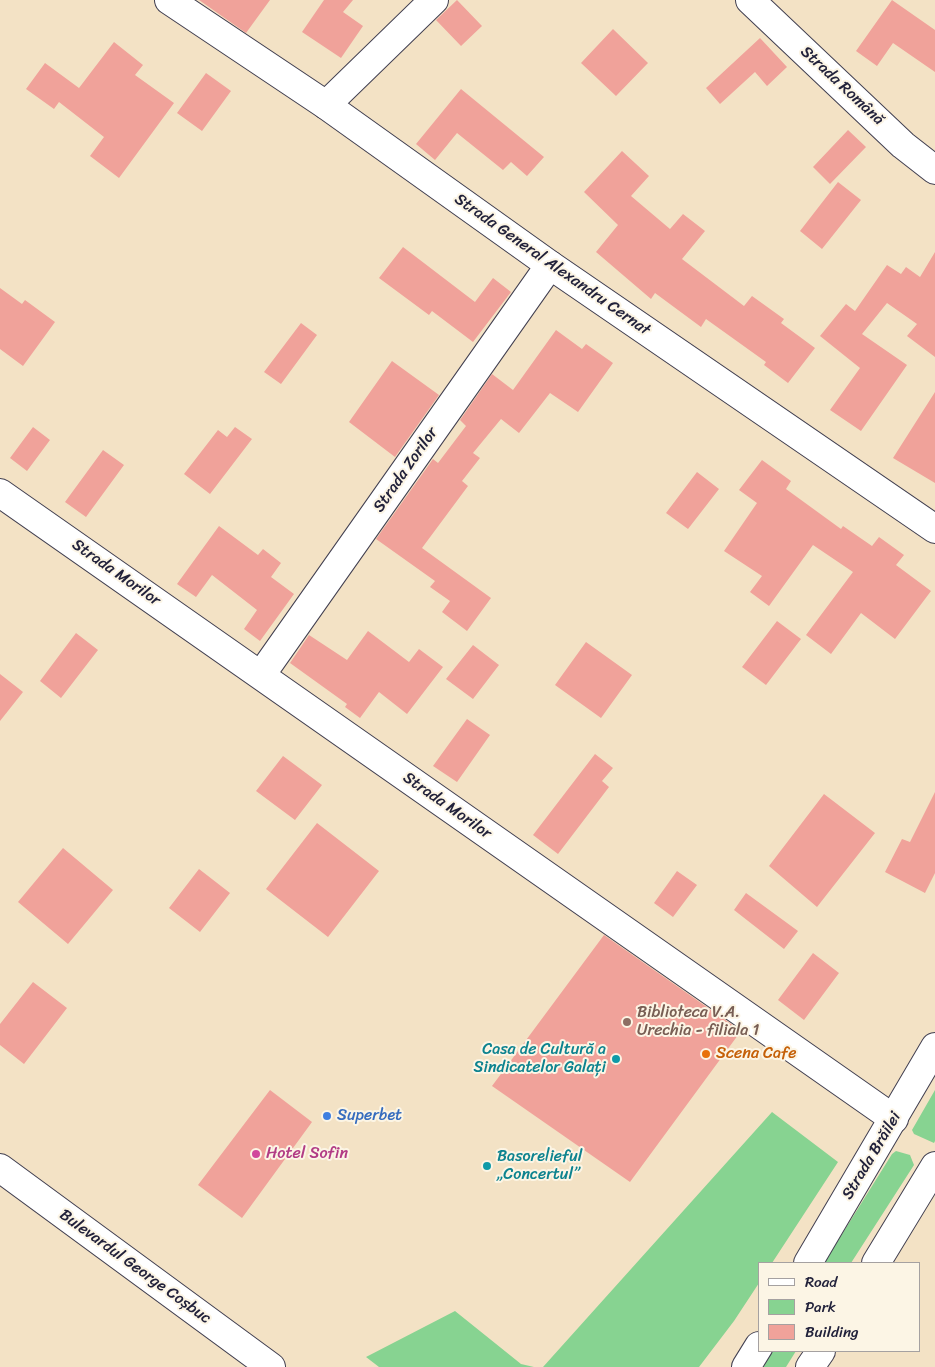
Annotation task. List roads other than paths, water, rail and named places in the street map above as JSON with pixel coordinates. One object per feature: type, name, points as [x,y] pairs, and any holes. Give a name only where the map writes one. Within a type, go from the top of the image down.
[{"type":"street","name":"Strada General Alexandru Cernat","points":[[169,0],[326,105],[550,265],[935,529]]},
{"type":"street","points":[[326,105],[434,0]]},
{"type":"street","name":"Strada Română","points":[[750,0],[903,145],[935,170]]},
{"type":"street","name":"Strada Zorilor","points":[[261,675],[550,265]]},
{"type":"street","name":"Strada Morilor","points":[[0,493],[894,1119]]},
{"type":"street","name":"Strada Brăilei","points":[[809,1262],[935,1047]]},
{"type":"street","points":[[877,1262],[935,1166]]},
{"type":"street","name":"Bulevardul George Coșbuc","points":[[0,1168],[271,1367]]},
{"type":"street","points":[[746,1367],[758,1348]]},
{"type":"street","points":[[810,1367],[820,1352]]},
{"type":"place","name":"Biblioteca V.A. Urechia - filiala 1","points":[[627,1022]]},
{"type":"place","name":"Scena Cafe","points":[[706,1054]]},
{"type":"place","name":"Casa de Cultură a Sindicatelor Galați","points":[[616,1059]]},
{"type":"place","name":"Superbet","points":[[327,1116]]},
{"type":"place","name":"Hotel Sofin","points":[[256,1154]]},
{"type":"place","name":"Basorelieful „Concertul”","points":[[487,1166]]}]
